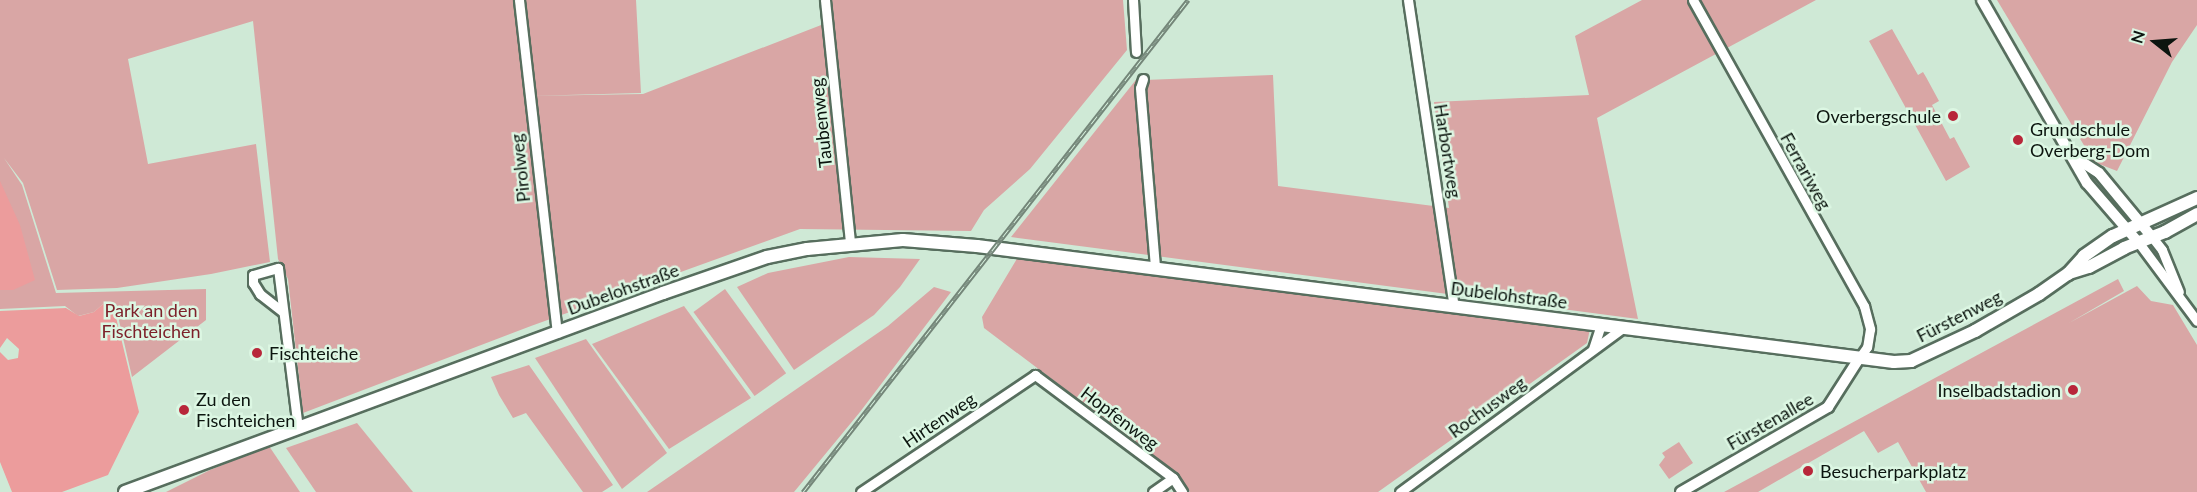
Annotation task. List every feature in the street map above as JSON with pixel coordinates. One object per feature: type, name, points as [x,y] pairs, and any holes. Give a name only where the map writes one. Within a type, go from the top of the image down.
[{"type":"main road","name":"Fürstenweg","points":[[1858,360],[1882,363],[1911,361],[1975,331],[2039,294],[2068,274],[2084,256],[2128,229],[2197,198]]},
{"type":"main road","name":"Fürstenweg","points":[[2068,274],[2089,267],[2197,214]]},
{"type":"main road","name":"Dubelohstraße","points":[[125,492],[767,257],[850,242],[903,240],[943,243],[1601,324],[1858,360]]},
{"type":"street","name":"Pirolweg","points":[[519,0],[557,333]]},
{"type":"street","name":"Taubenweg","points":[[825,0],[850,242]]},
{"type":"street","points":[[1133,0],[1136,52]]},
{"type":"street","name":"Harbortweg","points":[[1408,0],[1454,307]]},
{"type":"street","name":"Ferrariweg","points":[[1693,0],[1864,306],[1870,329],[1867,347],[1858,360]]},
{"type":"street","points":[[1982,0],[2035,97],[2073,156],[2087,183],[2128,229],[2197,321]]},
{"type":"street","points":[[1143,79],[1140,88],[1155,268]]},
{"type":"street","points":[[2073,156],[2099,173],[2162,250],[2181,297]]},
{"type":"street","points":[[283,312],[260,294],[252,283],[253,275],[278,268],[298,428]]},
{"type":"street","points":[[1593,349],[1601,324]]},
{"type":"street","name":"Rochusweg","points":[[1400,492],[1624,327]]},
{"type":"street","name":"Fürstenallee","points":[[1681,492],[1828,407],[1858,360]]},
{"type":"street","name":"Hopfenweg","points":[[1035,375],[1173,478],[1182,492]]},
{"type":"street","name":"Hirtenweg","points":[[861,492],[1035,375]]},
{"type":"street","points":[[1153,492],[1173,478]]},
{"type":"green space","name":"Park an den Fischteichen","points":[[0,0],[636,0],[641,93],[528,96],[643,94],[834,20],[832,0],[1123,0],[1127,50],[1030,169],[984,210],[971,231],[800,229],[531,326],[303,413],[288,279],[278,259],[253,21],[128,59],[148,164],[256,144],[270,262],[211,274],[117,288],[57,290],[23,183],[4,158],[22,185],[56,293],[206,289],[206,320],[132,377],[115,303],[103,304],[94,312],[78,316],[65,306],[0,309]]},
{"type":"green space","points":[[1642,0],[1816,0],[1597,118],[1638,319],[1011,237],[1139,76],[1145,80],[1273,75],[1278,186],[1449,208],[1434,102],[1589,95],[1575,36]]},
{"type":"green space","points":[[1997,0],[2197,0],[2197,25],[2172,62],[2117,171],[2094,162]]},
{"type":"green space","points":[[1892,29],[1918,75],[1923,72],[1926,77],[1939,101],[1932,105],[1950,139],[1954,137],[1970,167],[1946,181],[1869,41]]},
{"type":"green space","points":[[849,257],[920,259],[900,287],[874,315],[794,370],[737,287],[768,273]]},
{"type":"green space","points":[[1018,257],[1590,329],[1587,343],[1378,492],[1190,492],[1179,475],[984,328],[982,317]]},
{"type":"green space","name":"Inselbadstadion","points":[[2118,279],[2124,291],[2069,323],[2137,286],[2151,301],[2173,305],[2197,345],[2197,492],[1926,492],[1898,442],[1878,453],[1864,431],[1758,492],[1724,492]]},
{"type":"green space","points":[[934,287],[951,292],[860,412],[794,492],[647,492],[888,326]]},
{"type":"green space","points":[[725,289],[786,373],[755,396],[693,312]]},
{"type":"green space","points":[[684,306],[751,398],[669,449],[592,344]]},
{"type":"green space","points":[[586,339],[667,453],[622,489],[535,358]]},
{"type":"green space","points":[[529,365],[613,485],[602,492],[583,492],[526,413],[513,418],[499,395],[491,377]]},
{"type":"green space","points":[[357,423],[413,492],[316,492],[286,448]]},
{"type":"green space","points":[[1679,442],[1693,463],[1669,479],[1659,465],[1665,457],[1662,453]]},
{"type":"green space","points":[[269,446],[300,492],[166,492],[210,470]]},
{"type":"shaded area","points":[[0,181],[20,225],[35,280],[13,290],[0,290]]},
{"type":"shaded area","points":[[103,304],[113,305],[139,412],[108,475],[62,492],[12,492],[0,462],[0,352],[8,360],[18,358],[19,349],[7,338],[0,348],[0,311],[66,308],[79,316],[94,312]]},
{"type":"railway","points":[[803,492],[1188,0]]},
{"type":"place","name":"Overbergschule","points":[[1953,116]]},
{"type":"place","name":"Grundschule Overberg-Dom","points":[[2018,140]]},
{"type":"place","name":"Fischteiche","points":[[257,353]]},
{"type":"place","name":"Inselbadstadion","points":[[2073,390]]},
{"type":"place","name":"Zu den Fischteichen","points":[[184,410]]},
{"type":"place","name":"Besucherparkplatz","points":[[1808,471]]}]
